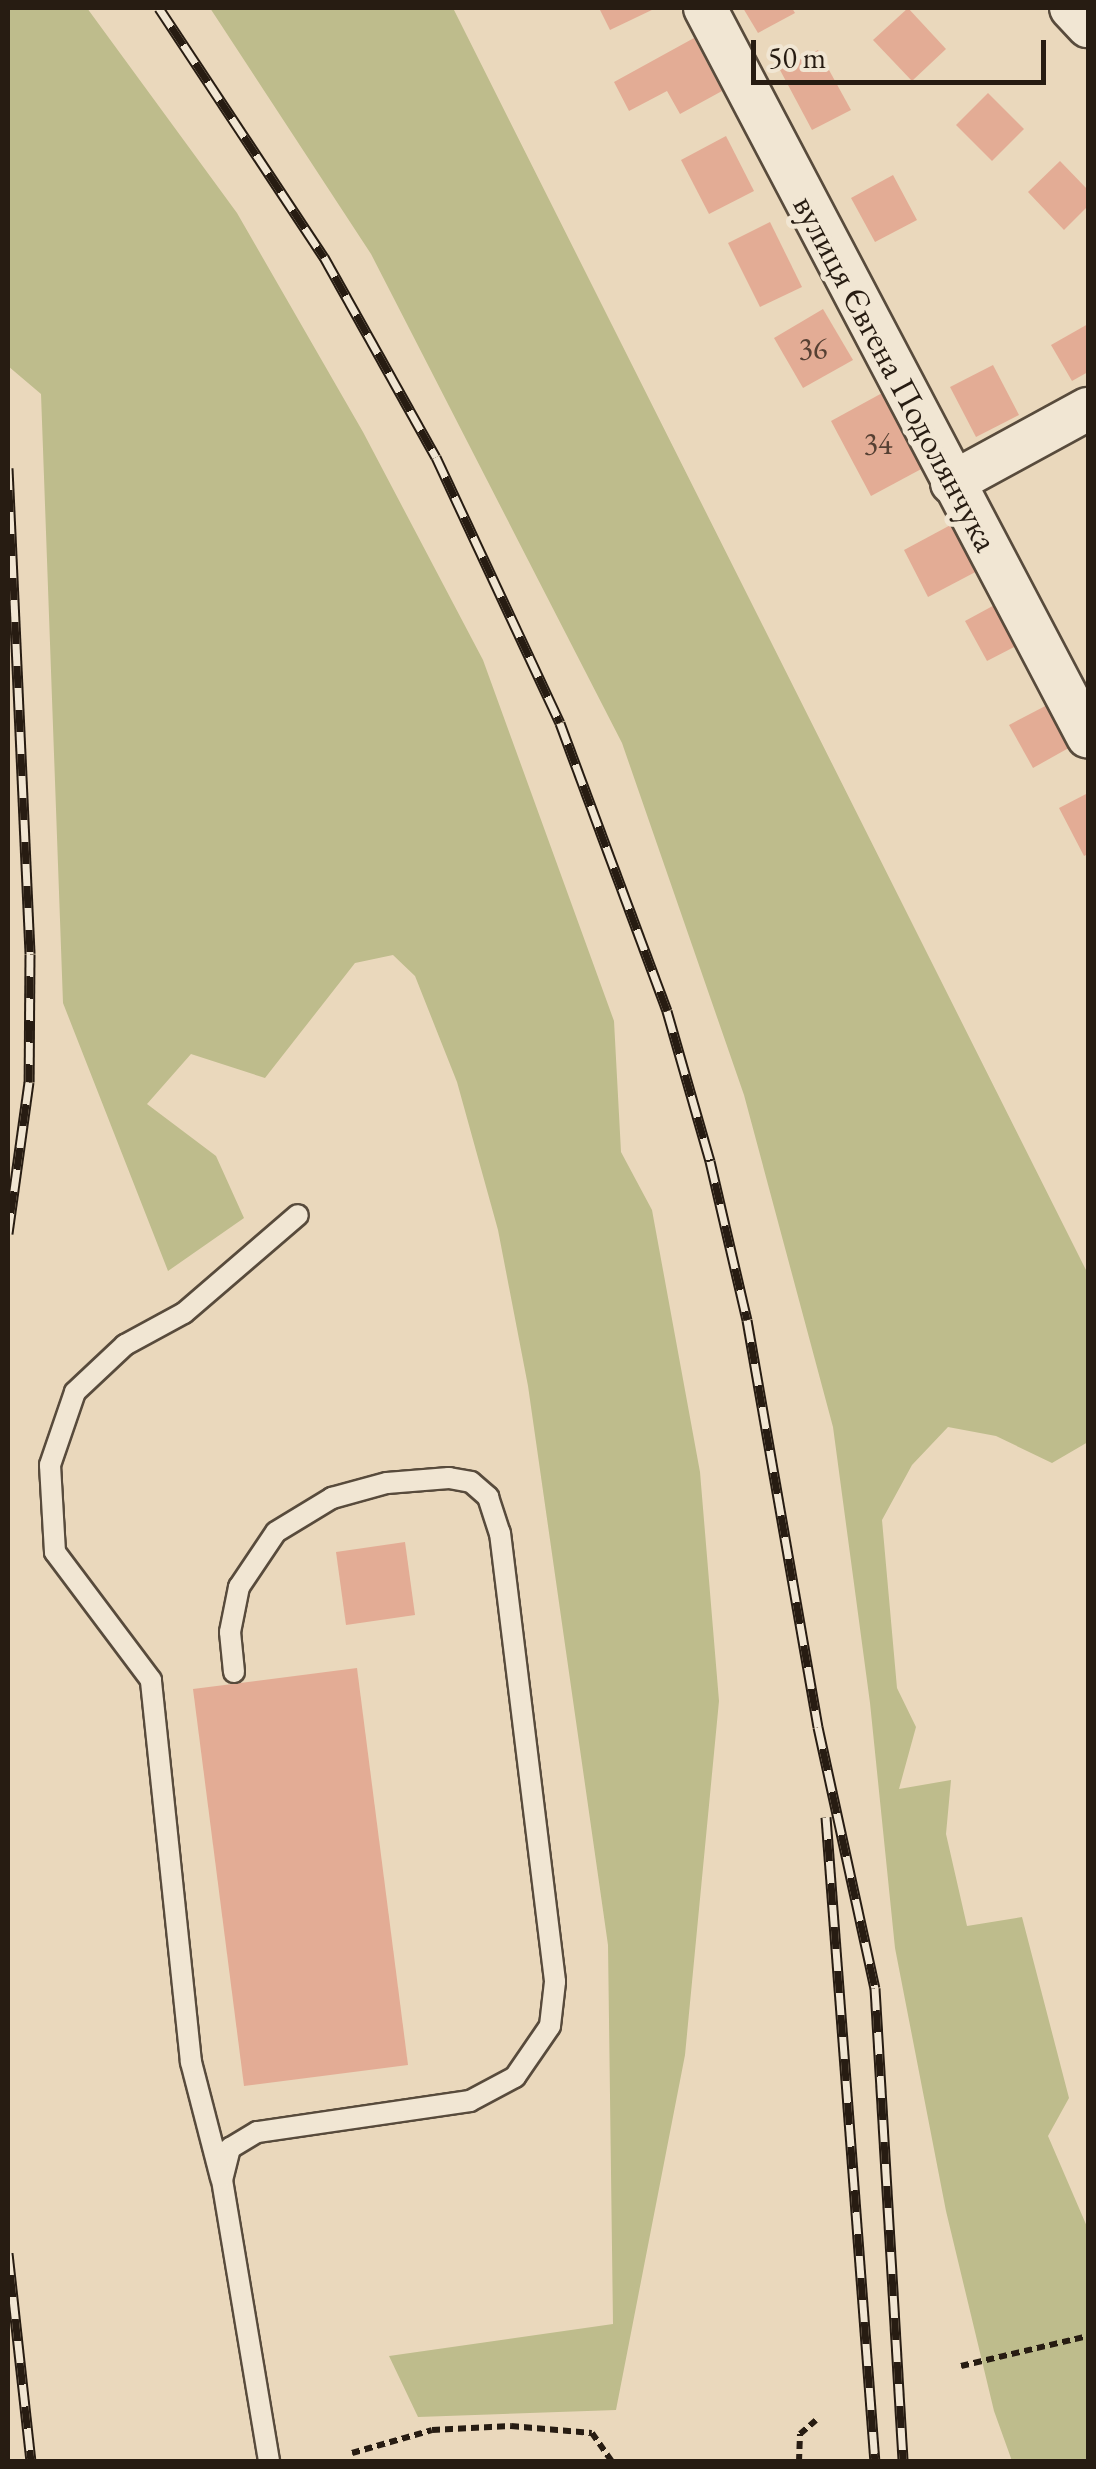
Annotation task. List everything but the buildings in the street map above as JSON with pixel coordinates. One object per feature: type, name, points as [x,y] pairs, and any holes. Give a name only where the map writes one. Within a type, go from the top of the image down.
[{"type":"street","name":"вулиця Євгена Подолянчука","points":[[705,8],[1088,737]]},
{"type":"street","points":[[1070,8],[1088,26]]},
{"type":"street","points":[[952,483],[1088,409]]},
{"type":"lane","points":[[269,2462],[222,2180],[191,2062],[151,1680],[55,1552],[50,1464],[75,1392],[125,1345],[184,1313],[298,1215]]},
{"type":"lane","points":[[222,2180],[230,2148],[256,2132],[470,2101],[515,2077],[550,2026],[555,1982],[500,1534],[488,1497],[471,1482],[449,1478],[387,1483],[332,1498],[276,1532],[239,1587],[230,1632],[234,1672]]},
{"type":"path","points":[[961,2366],[1088,2336]]},
{"type":"path","points":[[800,2462],[800,2434],[816,2420]]},
{"type":"path","points":[[352,2453],[432,2430],[511,2426],[592,2433],[612,2462]]},
{"type":"shaded area","points":[[8,8],[87,8],[237,213],[363,432],[483,660],[614,1021],[621,1152],[652,1210],[700,1472],[719,1701],[685,2055],[616,2410],[418,2417],[389,2356],[613,2324],[608,1945],[528,1386],[498,1230],[457,1082],[415,976],[393,955],[355,963],[265,1078],[191,1054],[147,1104],[216,1156],[244,1218],[168,1271],[63,1003],[41,394],[8,366]]},
{"type":"shaded area","points":[[210,8],[453,8],[1088,1274],[1088,1442],[1052,1463],[996,1436],[948,1427],[912,1465],[882,1520],[897,1688],[916,1727],[899,1789],[951,1780],[946,1834],[967,1926],[1022,1917],[1069,2098],[1048,2136],[1088,2229],[1088,2461],[1012,2461],[994,2411],[946,2211],[895,1948],[870,1703],[833,1427],[744,1095],[622,743],[371,254]]},
{"type":"railway","points":[[159,8],[324,257],[436,457],[560,723],[667,1011],[710,1161],[747,1320],[818,1727],[875,1988],[903,2462]]},
{"type":"railway","points":[[8,468],[30,954],[29,1082],[8,1234]]},
{"type":"railway","points":[[826,1817],[875,2462]]},
{"type":"railway","points":[[8,2253],[31,2462]]}]
